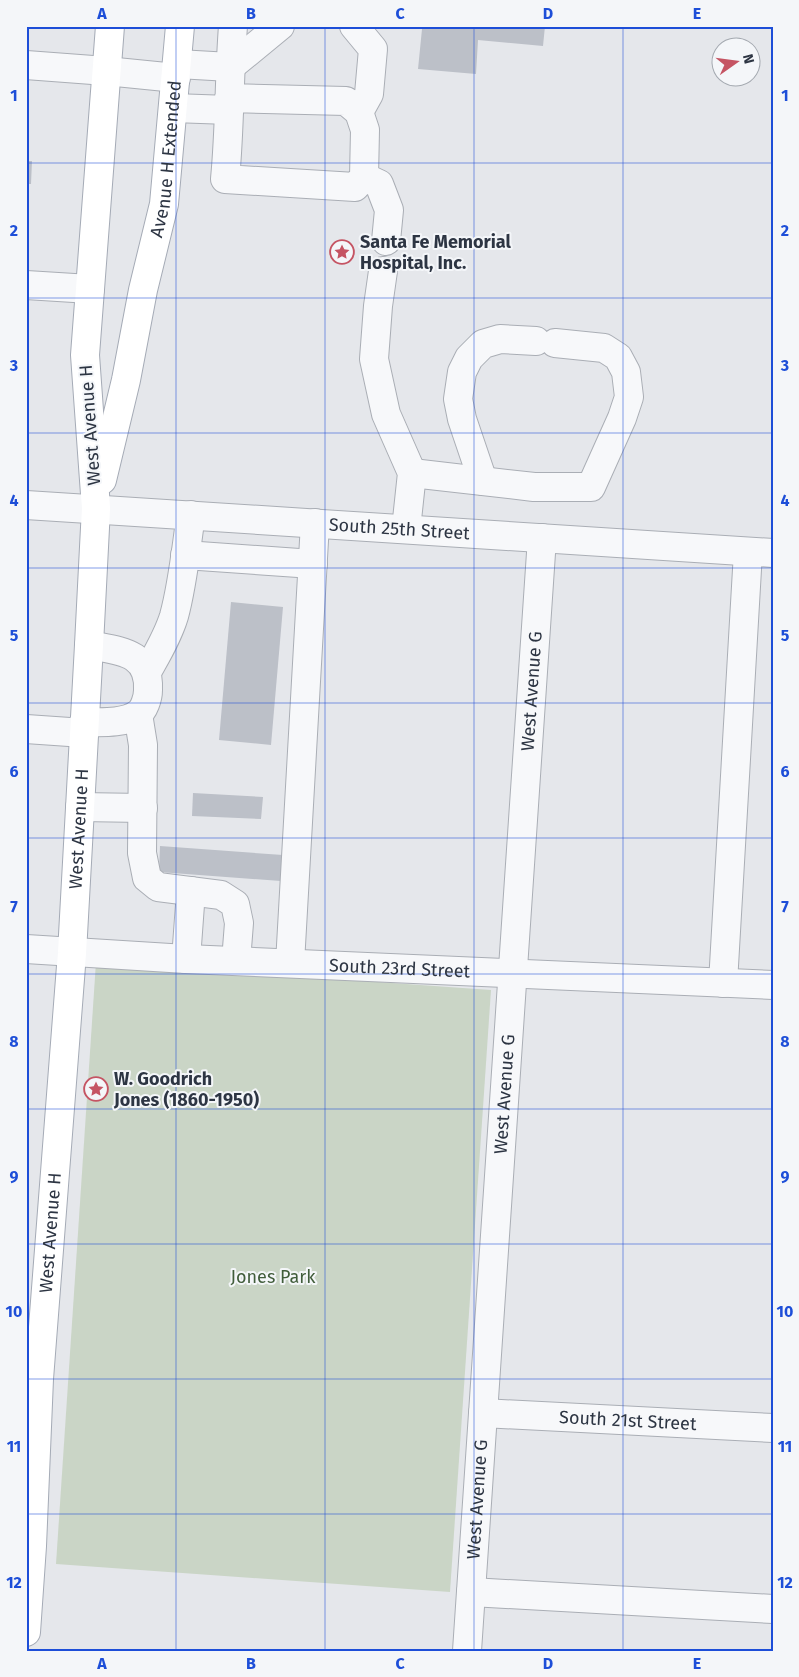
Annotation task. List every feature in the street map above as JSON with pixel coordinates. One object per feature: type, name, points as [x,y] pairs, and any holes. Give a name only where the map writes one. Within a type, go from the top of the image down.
[{"type":"main road","name":"West Avenue H","points":[[26,1632],[33,1379],[72,953],[96,508],[85,356],[110,26]]},
{"type":"main road","name":"Avenue H Extended","points":[[96,508],[126,380],[143,290],[164,204],[180,26]]},
{"type":"street","points":[[174,108],[229,104],[346,102],[359,112],[365,130],[364,177],[354,186],[225,179],[228,147],[229,104],[230,67],[233,26]]},
{"type":"street","points":[[26,65],[106,71],[177,71],[230,67],[280,26]]},
{"type":"street","points":[[354,26],[373,49],[369,94],[359,112]]},
{"type":"street","points":[[364,177],[379,184],[389,210],[386,241]]},
{"type":"street","points":[[383,271],[374,358],[386,414],[412,473],[406,529]]},
{"type":"street","points":[[26,285],[90,289]]},
{"type":"street","points":[[412,473],[534,487],[591,487],[629,397],[626,372],[618,357],[604,348],[546,342],[500,339],[483,344],[469,358],[462,372],[458,399],[462,419],[483,481]]},
{"type":"street","name":"South 25th Street","points":[[26,505],[96,508],[761,553]]},
{"type":"street","points":[[147,672],[165,640],[174,616],[191,515]]},
{"type":"street","points":[[290,963],[315,523]]},
{"type":"street","name":"West Avenue G","points":[[467,1651],[542,538]]},
{"type":"street","points":[[722,983],[761,553]]},
{"type":"street","points":[[185,555],[313,564]]},
{"type":"street","points":[[26,729],[84,728],[122,720],[138,714],[145,704],[148,691],[147,672],[139,660],[127,653],[88,645]]},
{"type":"street","points":[[138,714],[143,745],[142,853],[146,878],[158,887],[221,895],[235,904],[239,923],[236,961]]},
{"type":"street","points":[[80,807],[143,808]]},
{"type":"street","points":[[186,958],[191,891]]},
{"type":"street","name":"South 23rd Street","points":[[26,949],[236,961],[773,985]]},
{"type":"street","name":"South 21st Street","points":[[483,1413],[773,1428]]},
{"type":"street","points":[[471,1592],[773,1609]]},
{"type":"green space","name":"Jones Park","points":[[96,962],[491,990],[450,1592],[56,1564]]},
{"type":"building","points":[[412,26],[545,26],[543,46],[478,40],[476,74],[418,69],[422,29],[412,28]]},
{"type":"building","points":[[26,161],[32,161],[31,184],[28,184],[28,191],[26,191]]},
{"type":"building","points":[[231,602],[283,607],[271,745],[219,740]]},
{"type":"building","points":[[193,793],[263,797],[261,819],[192,816]]},
{"type":"building","points":[[160,846],[283,855],[281,881],[159,872]]},
{"type":"place","name":"Santa Fe Memorial Hospital, Inc.","points":[[342,252]]},
{"type":"place","name":"W. Goodrich Jones (1860-1950)","points":[[96,1089]]}]
